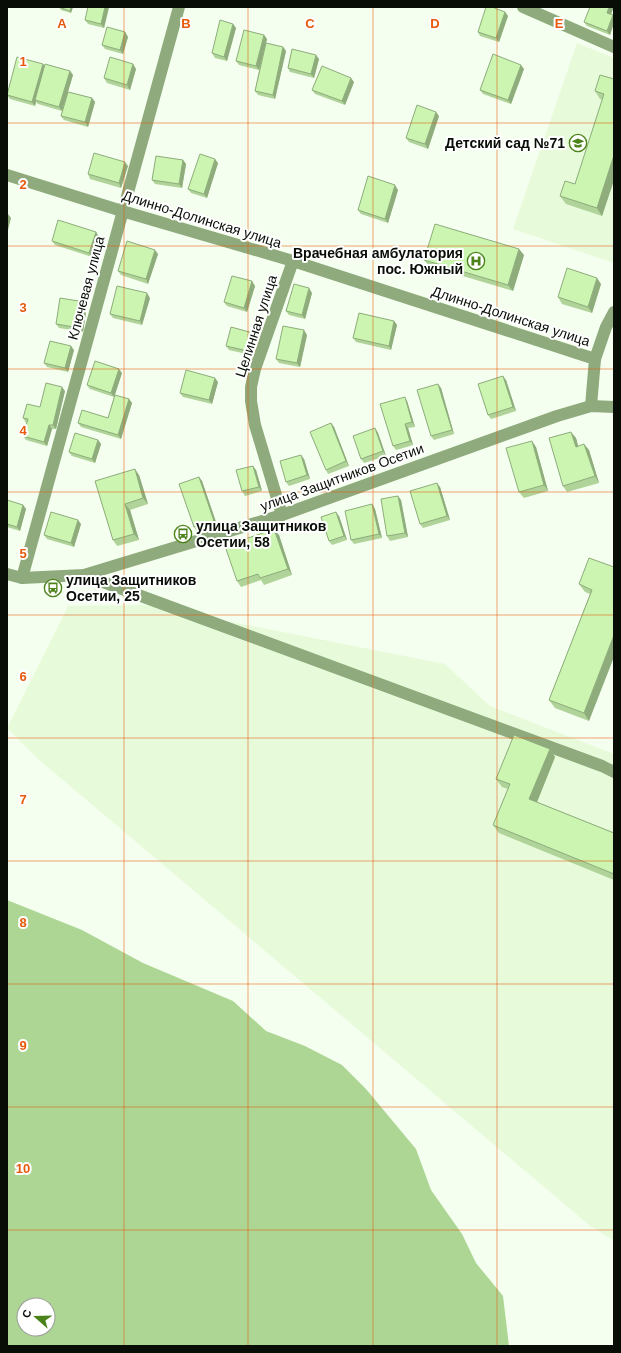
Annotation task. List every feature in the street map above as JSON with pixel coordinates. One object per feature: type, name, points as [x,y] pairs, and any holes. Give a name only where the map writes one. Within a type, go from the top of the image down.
[{"type":"street","name":"Ключевая улица","points":[[22,578],[179,7]]},
{"type":"street","points":[[523,7],[614,47]]},
{"type":"street","name":"Длинно-Долинская улица","points":[[7,175],[122,211],[292,261],[595,359],[591,406]]},
{"type":"street","name":"Целинная улица","points":[[282,515],[255,425],[251,394],[255,369],[292,261]]},
{"type":"street","points":[[595,359],[606,327],[614,312]]},
{"type":"street","name":"улица Защитников Осетии","points":[[7,574],[22,578],[84,575],[282,515],[557,416],[591,406],[614,407]]},
{"type":"street","points":[[84,575],[594,763],[614,772]]},
{"type":"shaded area","name":"Детский сад №71","points":[[577,43],[614,58],[614,263],[513,229]]},
{"type":"shaded area","points":[[146,605],[445,664],[490,706],[614,754],[614,1241],[589,1225],[38,759],[7,728],[68,606]]},
{"type":"shaded area","points":[[7,900],[82,930],[143,963],[233,1001],[266,1031],[305,1046],[342,1065],[366,1089],[416,1149],[431,1190],[462,1234],[476,1263],[503,1296],[509,1346],[7,1346]]},
{"type":"building","points":[[59,7],[71,7],[70,11]]},
{"type":"building","points":[[88,7],[105,7],[101,24],[85,20]]},
{"type":"building","points":[[486,7],[492,7],[505,12],[496,38],[478,32]]},
{"type":"building","points":[[590,7],[609,7],[607,13],[613,15],[607,31],[584,22]]},
{"type":"building","points":[[220,20],[233,24],[224,57],[212,53]]},
{"type":"building","points":[[107,27],[125,32],[120,50],[102,45]]},
{"type":"building","points":[[244,30],[264,35],[256,66],[236,61]]},
{"type":"building","points":[[266,43],[283,47],[273,95],[255,91]]},
{"type":"building","points":[[292,49],[316,55],[311,74],[288,68]]},
{"type":"building","points":[[493,54],[521,65],[508,100],[480,90]]},
{"type":"building","points":[[17,57],[43,64],[32,102],[7,95]]},
{"type":"building","points":[[110,57],[133,64],[127,85],[104,78]]},
{"type":"building","points":[[45,64],[70,71],[59,107],[35,100]]},
{"type":"building","points":[[322,66],[351,78],[342,101],[312,90]]},
{"type":"building","name":"Детский сад №71","points":[[600,75],[614,79],[614,155],[597,208],[560,196],[565,181],[575,184],[604,94],[595,91]]},
{"type":"building","points":[[68,92],[92,98],[85,122],[61,116]]},
{"type":"building","points":[[417,105],[436,112],[425,144],[406,138]]},
{"type":"building","points":[[94,153],[125,162],[119,183],[88,174]]},
{"type":"building","points":[[200,154],[215,159],[204,194],[188,189]]},
{"type":"building","points":[[156,156],[183,160],[179,184],[152,180]]},
{"type":"building","points":[[368,176],[395,185],[385,219],[358,210]]},
{"type":"building","points":[[58,220],[96,232],[89,253],[52,241]]},
{"type":"building","name":"Врачебная амбулатория пос. Южный","points":[[435,224],[519,249],[508,285],[424,260]]},
{"type":"building","points":[[127,241],[155,250],[146,279],[118,271]]},
{"type":"building","points":[[567,268],[597,278],[588,307],[558,297]]},
{"type":"building","points":[[232,276],[252,281],[244,308],[224,302]]},
{"type":"building","points":[[294,284],[309,288],[302,315],[286,311]]},
{"type":"building","points":[[117,286],[147,293],[140,321],[110,314]]},
{"type":"building","points":[[60,298],[85,302],[80,328],[56,324]]},
{"type":"building","points":[[359,313],[394,321],[389,346],[353,338]]},
{"type":"building","points":[[283,326],[304,330],[297,363],[276,359]]},
{"type":"building","points":[[231,327],[253,333],[248,351],[226,346]]},
{"type":"building","points":[[50,341],[71,346],[65,368],[44,363]]},
{"type":"building","points":[[95,361],[119,369],[111,393],[87,385]]},
{"type":"building","points":[[186,370],[215,378],[209,400],[180,393]]},
{"type":"building","points":[[503,376],[513,407],[488,415],[478,384]]},
{"type":"building","points":[[46,383],[62,387],[53,425],[49,425],[44,442],[23,436],[28,419],[23,418],[27,404],[40,407]]},
{"type":"building","points":[[438,384],[452,430],[431,436],[417,390]]},
{"type":"building","points":[[115,395],[129,399],[118,435],[78,423],[82,410],[108,418]]},
{"type":"building","points":[[405,397],[412,422],[405,424],[410,441],[393,446],[380,404]]},
{"type":"building","points":[[331,423],[346,461],[326,470],[310,432]]},
{"type":"building","points":[[375,428],[383,451],[361,459],[353,436]]},
{"type":"building","points":[[571,432],[576,447],[584,444],[595,476],[563,486],[549,438]]},
{"type":"building","points":[[75,433],[98,440],[92,459],[69,452]]},
{"type":"building","points":[[532,441],[544,485],[519,492],[506,448]]},
{"type":"building","points":[[301,455],[307,475],[286,482],[280,461]]},
{"type":"building","points":[[253,466],[259,487],[242,491],[236,470]]},
{"type":"building","points":[[135,469],[143,498],[125,504],[134,534],[113,540],[95,481]]},
{"type":"building","points":[[199,477],[214,521],[194,527],[179,484]]},
{"type":"building","points":[[437,483],[447,516],[420,524],[410,491]]},
{"type":"building","points":[[398,496],[405,533],[387,536],[381,499]]},
{"type":"building","points":[[7,500],[23,505],[17,527],[7,524]]},
{"type":"building","points":[[372,504],[379,534],[351,540],[345,511]]},
{"type":"building","points":[[51,512],[78,520],[71,543],[44,535]]},
{"type":"building","points":[[336,512],[344,536],[329,541],[321,517]]},
{"type":"building","points":[[274,529],[288,569],[260,578],[258,574],[237,581],[225,546]]},
{"type":"building","points":[[589,558],[614,567],[614,635],[584,713],[549,700],[592,590],[579,584]]},
{"type":"building","points":[[514,735],[550,749],[529,799],[614,833],[614,874],[493,825],[510,784],[496,779]]},
{"type":"place","name":"Детский сад №71","points":[[578,143]]},
{"type":"place","name":"Врачебная амбулатория пос. Южный","points":[[476,261]]},
{"type":"place","name":"улица Защитников Осетии, 58","points":[[183,534]]},
{"type":"place","name":"улица Защитников Осетии, 25","points":[[53,588]]}]
